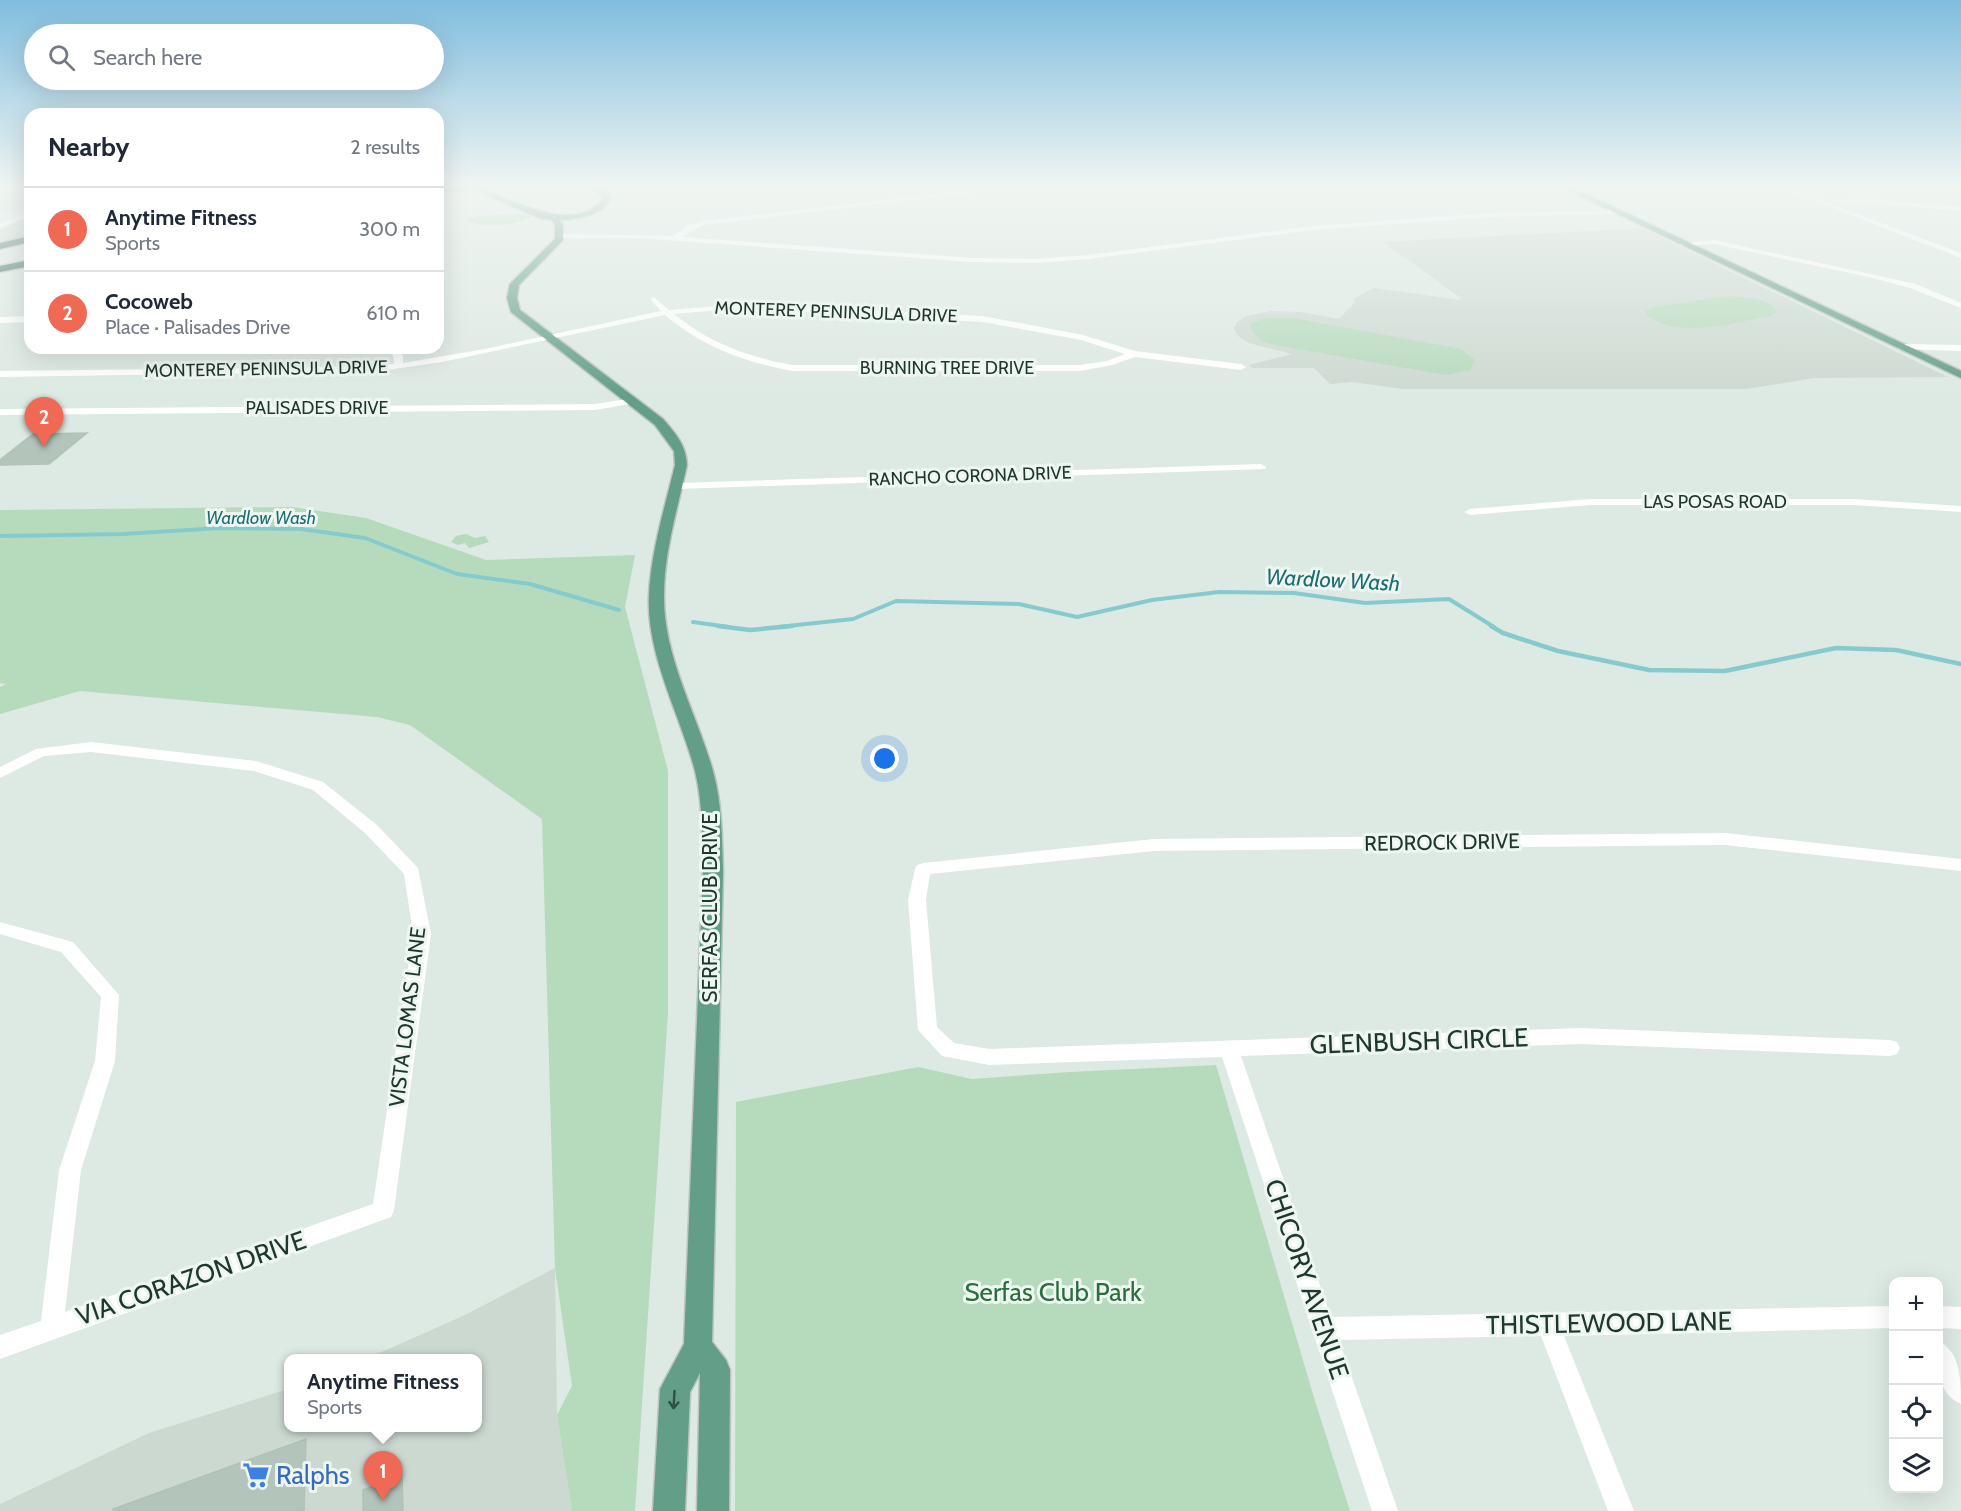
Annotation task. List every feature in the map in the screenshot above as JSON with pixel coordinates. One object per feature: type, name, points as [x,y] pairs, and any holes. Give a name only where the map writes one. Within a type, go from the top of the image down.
[{"type":"highway","points":[[0,262],[24,261]]},
{"type":"highway","points":[[0,269],[24,263]]},
{"type":"main road","name":"SERFAS CLUB DRIVE","points":[[544,257],[519,279],[511,293],[516,312],[654,417],[672,435],[680,451],[678,486],[662,550],[656,596],[662,644],[704,772],[711,816],[713,871],[698,1347],[675,1389],[669,1511]]},
{"type":"main road","points":[[1710,257],[1961,375]]},
{"type":"main road","points":[[698,1347],[716,1370],[713,1511]]},
{"type":"street","points":[[926,257],[1038,261],[1075,257]]},
{"type":"street","points":[[1782,257],[1913,286],[1961,306]]},
{"type":"street","name":"BURNING TREE DRIVE","points":[[654,299],[666,312],[726,352],[761,363],[792,368],[1080,368],[1108,363],[1134,354],[1241,367]]},
{"type":"street","name":"MONTEREY PENINSULA DRIVE","points":[[0,374],[74,371],[337,370],[399,366],[467,356],[547,336],[666,312],[710,306],[983,319],[1083,338],[1134,354]]},
{"type":"street","points":[[0,320],[24,319]]},
{"type":"street","points":[[7,332],[24,321]]},
{"type":"street","points":[[1902,347],[1961,348]]},
{"type":"street","points":[[396,354],[399,366]]},
{"type":"street","name":"PALISADES DRIVE","points":[[0,412],[595,407],[633,401]]},
{"type":"street","name":"RANCHO CORONA DRIVE","points":[[678,486],[1261,467]]},
{"type":"street","name":"LAS POSAS ROAD","points":[[1470,512],[1624,502],[1853,502],[1961,509]]},
{"type":"street","name":"VISTA LOMAS LANE","points":[[0,773],[41,752],[91,747],[256,766],[318,786],[371,830],[412,872],[422,934],[383,1210]]},
{"type":"street","name":"REDROCK DRIVE","points":[[949,1050],[928,1030],[917,900],[923,869],[1154,845],[1725,839],[1961,866]]},
{"type":"street","points":[[0,928],[67,947],[110,995],[105,1061],[70,1170],[52,1328]]},
{"type":"street","name":"GLENBUSH CIRCLE","points":[[949,1050],[989,1057],[1580,1036],[1890,1048]]},
{"type":"street","name":"CHICORY AVENUE","points":[[1228,1047],[1385,1511]]},
{"type":"street","name":"VIA CORAZON DRIVE","points":[[0,1347],[383,1210]]},
{"type":"street","name":"THISTLEWOOD LANE","points":[[1325,1329],[1889,1317]]},
{"type":"street","points":[[1943,1317],[1961,1318]]},
{"type":"street","points":[[1548,1324],[1621,1511]]},
{"type":"street","points":[[1943,1361],[1961,1392]]},
{"type":"shaded area","points":[[1403,257],[1701,257],[1948,377],[1814,378],[1747,389],[1403,389],[1352,382],[1330,384],[1314,368],[1252,368],[1249,365],[1292,354],[1249,343],[1238,336],[1234,329],[1237,322],[1247,316],[1271,311],[1301,312],[1339,319],[1355,302],[1354,299],[1374,288],[1460,300],[1461,298]]},
{"type":"shaded area","points":[[555,1268],[557,1415],[572,1511],[0,1511],[0,1504],[149,1433],[284,1390],[284,1432],[482,1432],[482,1354],[377,1354],[465,1315]]},
{"type":"green space","points":[[1719,297],[1759,300],[1767,302],[1777,311],[1771,316],[1724,325],[1691,328],[1661,323],[1647,316],[1645,311],[1654,307]]},
{"type":"green space","points":[[1266,318],[1294,318],[1461,349],[1475,360],[1470,370],[1446,375],[1275,345],[1255,335],[1250,324]]},
{"type":"green space","points":[[292,507],[366,518],[486,560],[635,555],[625,607],[668,771],[668,1012],[635,1511],[572,1511],[557,1415],[572,1386],[555,1268],[542,819],[410,725],[377,717],[80,691],[0,714],[0,687],[6,684],[0,683],[0,510]]},
{"type":"green space","points":[[466,534],[475,538],[485,536],[489,542],[469,548],[465,543],[458,545],[451,542],[456,536]]},
{"type":"green space","name":"Serfas Club Park","points":[[1216,1065],[1315,1401],[1350,1511],[735,1511],[736,1102],[918,1067],[972,1079]]},
{"type":"building","points":[[87,433],[49,464],[0,465],[0,460],[33,434]]},
{"type":"building","name":"Ralphs","points":[[306,1439],[304,1511],[113,1511],[113,1509]]},
{"type":"building","points":[[402,1475],[403,1511],[363,1511],[363,1490]]},
{"type":"waterway","name":"Wardlow Wash","points":[[0,536],[123,534],[220,528],[301,529],[365,538],[457,574],[530,584],[619,610]]},
{"type":"waterway","name":"Wardlow Wash","points":[[778,627],[853,619],[896,601],[1019,604],[1077,617],[1152,600],[1219,592],[1294,593],[1365,603],[1449,599],[1494,627]]},
{"type":"waterway","name":"Wardlow Wash","points":[[693,622],[729,627]]},
{"type":"waterway","name":"Wardlow Wash","points":[[718,626],[750,630],[792,626]]},
{"type":"waterway","name":"Wardlow Wash","points":[[1491,626],[1503,633],[1558,651],[1649,670],[1725,671],[1836,648],[1896,650],[1961,664]]},
{"type":"place","name":"Cocoweb","points":[[44,447]]},
{"type":"place","name":"Ralphs","points":[[256,1475]]},
{"type":"place","name":"Anytime Fitness","points":[[383,1501]]}]
